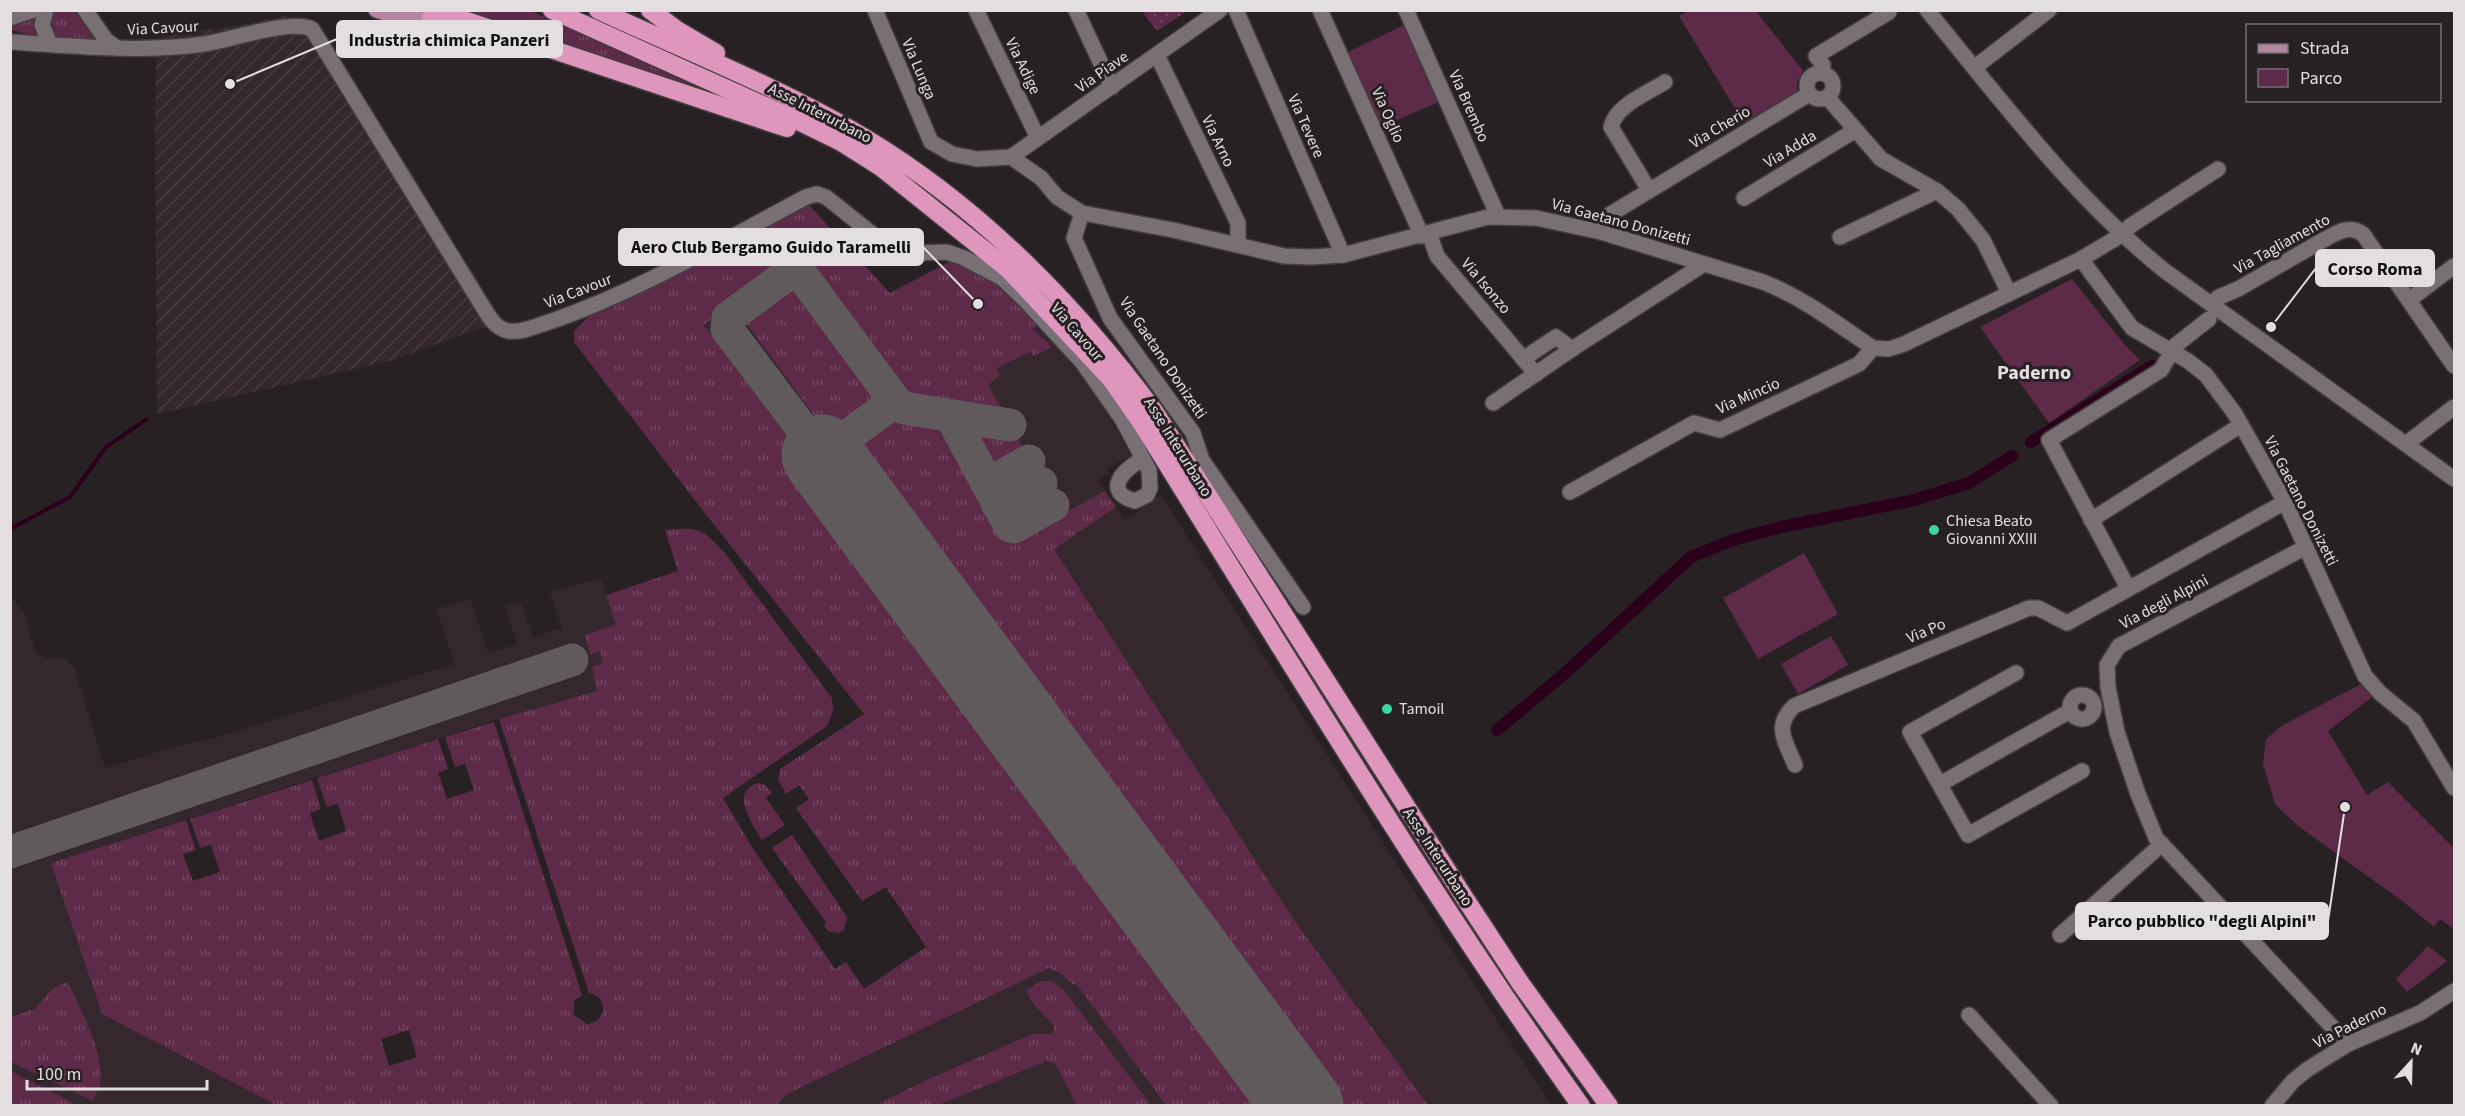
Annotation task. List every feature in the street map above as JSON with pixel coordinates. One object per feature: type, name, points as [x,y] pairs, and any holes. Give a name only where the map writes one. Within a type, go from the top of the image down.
[{"type":"highway","name":"Asse Interurbano","points":[[552,10],[841,142],[891,174],[975,242],[1034,294],[1117,388],[1375,797],[1504,996],[1581,1106]]},
{"type":"highway","name":"Asse Interurbano","points":[[598,10],[809,107],[856,133],[920,174],[979,219],[1039,273],[1098,337],[1154,411],[1489,936],[1610,1106]]},
{"type":"highway","points":[[650,10],[677,30],[720,56],[733,72]]},
{"type":"highway","points":[[431,18],[467,21],[792,129],[835,150],[957,235],[975,242]]},
{"type":"main road","points":[[376,10],[408,17],[431,18],[453,10]]},
{"type":"street","points":[[10,18],[34,10]]},
{"type":"street","points":[[46,10],[42,25],[50,44]]},
{"type":"street","points":[[85,10],[100,41]]},
{"type":"street","points":[[100,41],[101,10]]},
{"type":"street","name":"Via Lunga","points":[[875,10],[931,142],[952,154],[977,159],[1011,157]]},
{"type":"street","name":"Via Adige","points":[[976,10],[1038,138]]},
{"type":"street","points":[[1076,10],[1112,87]]},
{"type":"street","name":"Via Tevere","points":[[1236,10],[1343,255]]},
{"type":"street","name":"Via Oglio","points":[[1320,10],[1426,234]]},
{"type":"street","name":"Via Brembo","points":[[1406,10],[1498,216]]},
{"type":"street","points":[[1927,10],[2047,156],[2091,204],[2123,234],[2210,311],[2454,479]]},
{"type":"street","points":[[1974,68],[2049,10]]},
{"type":"street","name":"Via Piave","points":[[1011,157],[1157,56],[1215,12]]},
{"type":"street","points":[[1819,73],[1830,79],[1833,86],[1827,97],[1821,99],[1809,94],[1807,87],[1808,81],[1819,73],[1823,65],[1816,56],[1889,12]]},
{"type":"street","name":"Via Cavour","points":[[100,41],[117,48],[163,49],[206,44],[293,26],[312,29],[488,314],[501,329],[510,331],[524,330],[587,309],[641,285],[806,197],[817,194],[826,197],[876,237],[897,248],[918,253],[947,252],[982,266],[1002,278],[1082,362],[1122,419],[1143,459]]},
{"type":"street","points":[[10,42],[50,44],[100,41]]},
{"type":"street","name":"Via Arno","points":[[1157,56],[1238,224],[1238,244]]},
{"type":"street","points":[[1649,190],[1611,127],[1613,118],[1620,110],[1665,82]]},
{"type":"street","name":"Via Cherio","points":[[1601,232],[1609,215],[1809,94]]},
{"type":"street","points":[[1827,97],[1854,131],[1881,159],[1937,191],[1958,209],[1983,240],[2009,293]]},
{"type":"street","name":"Via Adda","points":[[1744,198],[1854,131]]},
{"type":"street","name":"Via Gaetano Donizetti","points":[[1011,157],[1041,178],[1057,197],[1082,213],[1238,244],[1284,256],[1343,255],[1498,216],[1536,218],[1601,232],[1787,291],[1819,309],[1873,348]]},
{"type":"street","points":[[1873,348],[1889,349],[1904,344],[2081,259],[2123,234],[2130,226],[2218,170]]},
{"type":"street","points":[[1840,237],[1937,191]]},
{"type":"street","name":"Via Gaetano Donizetti","points":[[1082,213],[1074,238],[1110,318],[1193,433],[1202,460],[1303,607]]},
{"type":"street","name":"Via Tagliamento","points":[[2091,519],[2049,440],[2161,370],[2176,345],[2210,311],[2219,297],[2238,289],[2286,259],[2342,230],[2350,229],[2363,234],[2454,366]]},
{"type":"street","name":"Via Isonzo","points":[[1426,234],[1437,256],[1536,374]]},
{"type":"street","name":"Via Gaetano Donizetti","points":[[2081,259],[2132,328],[2188,361],[2206,375],[2241,425],[2285,502],[2365,676],[2380,693],[2414,721],[2454,788]]},
{"type":"street","points":[[1493,404],[1572,349],[1704,264]]},
{"type":"street","points":[[2409,300],[2454,266]]},
{"type":"street","points":[[1523,358],[1556,337],[1572,349]]},
{"type":"street","name":"Via Mincio","points":[[1570,492],[1694,423],[1720,430],[1859,364],[1873,348]]},
{"type":"street","points":[[2406,444],[2454,407]]},
{"type":"street","points":[[2128,588],[2091,519],[2241,425]]},
{"type":"street","name":"Via Po","points":[[1795,765],[1780,728],[1784,716],[1794,706],[2029,608],[2038,608],[2067,623],[2285,502]]},
{"type":"street","name":"Via degli Alpini","points":[[2306,547],[2119,646],[2107,665],[2108,687],[2116,732],[2156,838],[2348,1044]]},
{"type":"street","points":[[2016,673],[1910,732],[1968,835],[2082,771]]},
{"type":"street","points":[[1940,784],[2070,711],[2070,704],[2080,695],[2087,696],[2092,701],[2094,709],[2091,715],[2106,728],[2116,732]]},
{"type":"street","points":[[2060,935],[2162,844]]},
{"type":"street","name":"Via Paderno","points":[[2272,1106],[2301,1075],[2348,1044],[2420,1013],[2454,991]]},
{"type":"street","points":[[1969,1015],[2051,1106]]},
{"type":"shaded area","points":[[288,15],[289,21],[322,33],[504,323],[483,327],[394,360],[157,414],[155,127],[156,61],[162,35],[238,26]]},
{"type":"shaded area","points":[[808,204],[890,293],[951,261],[999,284],[1070,358],[1084,383],[1090,380],[1130,456],[1108,468],[1110,473],[1098,479],[1124,520],[1161,495],[1551,1105],[744,1105],[1054,954],[704,512],[574,342],[574,331],[588,317]]},
{"type":"shaded area","points":[[601,578],[616,625],[590,655],[600,651],[603,663],[592,667],[597,691],[499,719],[51,863],[102,1014],[276,1105],[11,1105],[10,594],[24,614],[35,651],[45,658],[65,658],[74,667],[105,768],[181,745],[211,739],[454,664],[437,609],[470,599],[488,653],[517,644],[505,606],[521,602],[533,637],[562,628],[550,592]]},
{"type":"green space","points":[[472,10],[531,11],[700,88],[697,93],[473,15]]},
{"type":"green space","points":[[52,11],[73,11],[95,32],[94,42],[67,41],[56,36],[50,26]]},
{"type":"green space","points":[[1142,11],[1187,11],[1157,31]]},
{"type":"green space","points":[[1689,11],[1756,11],[1803,71],[1797,82],[1797,93],[1745,125],[1679,16]]},
{"type":"green space","points":[[34,17],[40,38],[11,30],[11,23]]},
{"type":"green space","points":[[1406,24],[1441,101],[1379,128],[1346,53]]},
{"type":"green space","points":[[808,204],[890,293],[951,261],[999,284],[1038,325],[1033,329],[1052,347],[1034,356],[1030,352],[997,368],[999,376],[988,385],[1007,418],[920,405],[898,394],[797,256],[704,325],[1284,1105],[1166,1105],[1077,985],[1049,968],[787,1094],[776,1105],[276,1105],[102,1014],[51,863],[186,820],[196,850],[183,854],[193,881],[220,872],[211,845],[200,848],[190,819],[312,780],[321,809],[310,813],[319,841],[346,831],[338,804],[327,807],[317,778],[438,739],[448,769],[438,773],[447,799],[474,790],[465,764],[455,767],[445,737],[494,722],[582,995],[574,1001],[574,1015],[587,1024],[599,1019],[603,1009],[602,1004],[600,999],[589,993],[499,719],[597,691],[592,667],[603,663],[600,651],[590,655],[585,635],[616,625],[606,595],[678,571],[665,530],[693,529],[699,531],[725,553],[831,697],[834,708],[827,726],[723,798],[752,847],[835,969],[846,962],[864,989],[926,947],[886,887],[862,901],[796,808],[809,799],[799,785],[786,794],[778,780],[780,769],[864,714],[704,512],[574,342],[574,331],[588,317]],"holes":[[[409,1030],[417,1057],[389,1066],[381,1039]]]},
{"type":"green space","points":[[2072,279],[2125,345],[2140,360],[2049,423],[1980,327]]},
{"type":"green space","points":[[795,281],[874,386],[873,403],[868,410],[855,423],[831,438],[743,319],[744,312],[788,282]]},
{"type":"green space","points":[[900,416],[946,422],[1008,537],[1056,511],[1059,516],[1105,491],[1116,507],[1054,549],[1294,920],[1428,1105],[1326,1105],[843,455],[845,448],[857,435],[884,420]]},
{"type":"green space","points":[[962,424],[1014,431],[1027,455],[997,471],[985,468]]},
{"type":"green space","points":[[1033,467],[1039,478],[1009,494],[997,491],[995,486]]},
{"type":"green space","points":[[1044,489],[1050,500],[1020,515],[1010,513],[1008,508]]},
{"type":"green space","points":[[1804,553],[1838,614],[1758,659],[1723,598]]},
{"type":"green space","points":[[1831,636],[1848,665],[1798,694],[1781,664]]},
{"type":"green space","points":[[2361,684],[2376,694],[2328,731],[2367,795],[2388,782],[2454,848],[2454,929],[2440,919],[2434,927],[2401,900],[2298,826],[2275,804],[2263,764],[2266,739],[2283,725]]},
{"type":"green space","points":[[759,783],[765,785],[772,793],[766,798],[785,825],[762,840],[749,817],[744,800],[745,793],[750,787]]},
{"type":"green space","points":[[792,835],[847,917],[844,930],[839,933],[828,931],[824,926],[826,922],[772,848]]},
{"type":"green space","points":[[2428,946],[2447,961],[2407,992],[2396,979]]},
{"type":"green space","points":[[1041,981],[1052,981],[1064,990],[1151,1105],[1077,1105],[1055,1064],[1047,1061],[938,1105],[875,1105],[1032,1034],[1052,1034],[1053,1025],[1028,996],[1027,990]]},
{"type":"green space","points":[[68,982],[85,1018],[99,1060],[100,1084],[93,1101],[11,1062],[11,1017],[35,1009],[53,988]]},
{"type":"green space","points":[[11,1071],[77,1105],[11,1105]]},
{"type":"waterway","points":[[2031,442],[2152,366]]},
{"type":"waterway","points":[[10,529],[70,497],[106,447],[147,419]]},
{"type":"waterway","points":[[1497,730],[1563,675],[1691,557],[1736,539],[1781,527],[1914,500],[1969,483],[2012,456]]},
{"type":"taxiway","points":[[895,401],[822,455],[727,329],[728,318],[788,274],[801,274],[895,401],[904,408],[1010,425]]},
{"type":"taxiway","points":[[951,416],[1010,526],[1014,527],[1053,505]]},
{"type":"taxiway","points":[[986,482],[991,482],[1029,461]]},
{"type":"taxiway","points":[[997,503],[1002,504],[1041,483]]},
{"type":"taxiway","points":[[10,852],[572,660]]},
{"type":"runway","points":[[822,455],[1303,1106]]},
{"type":"place","name":"Industria chimica Panzeri","points":[[230,84]]},
{"type":"place","name":"Aero Club Bergamo Guido Taramelli","points":[[978,304]]},
{"type":"place","name":"Corso Roma","points":[[2271,327]]},
{"type":"place","name":"Chiesa Beato Giovanni XXIII","points":[[1934,530]]},
{"type":"place","name":"Tamoil","points":[[1387,709]]},
{"type":"place","name":"Parco pubblico \"degli Alpini\"","points":[[2345,807]]},
{"type":"district","name":"Paderno","points":[[2034,373]]}]
